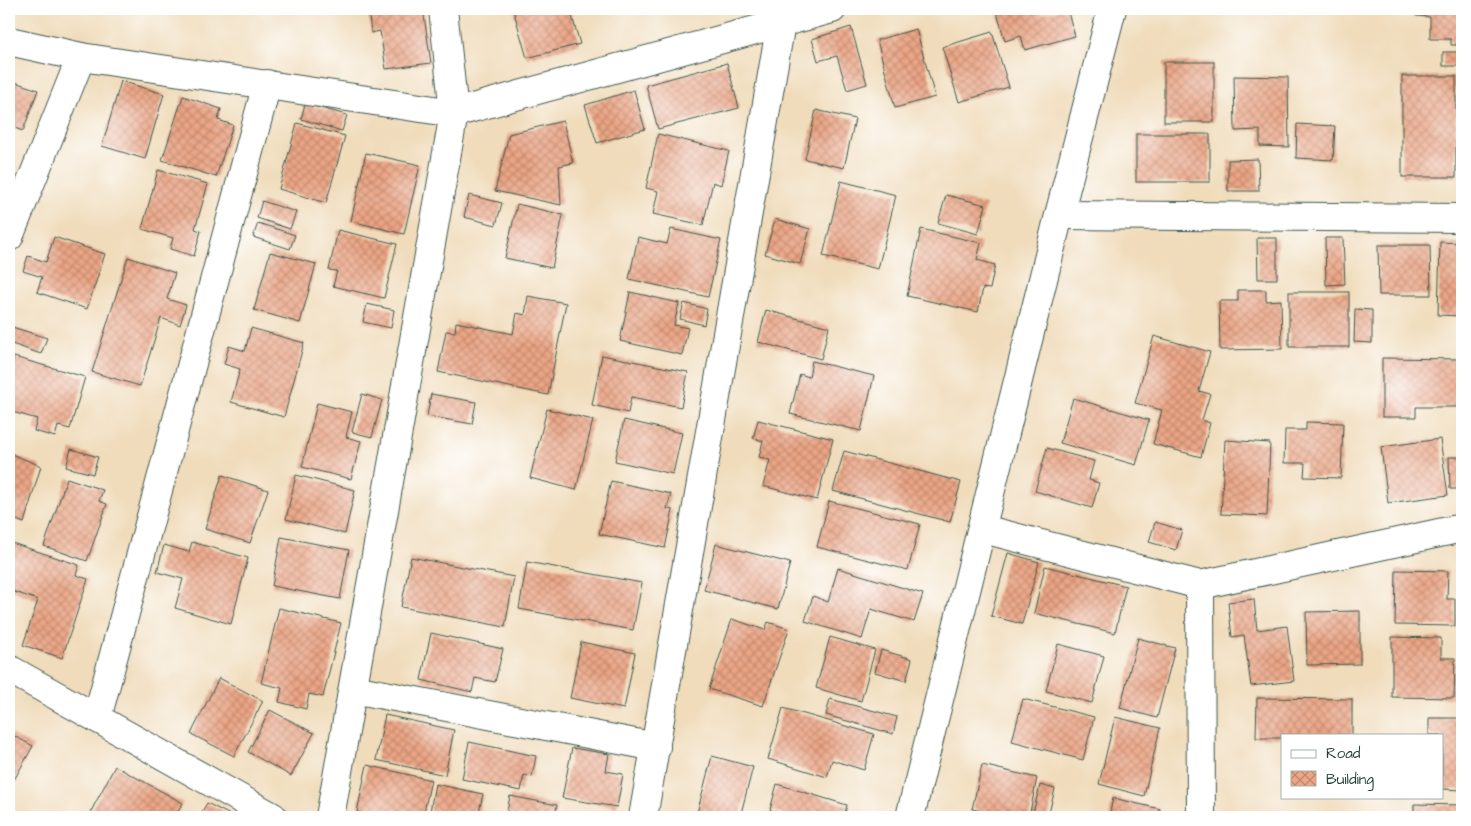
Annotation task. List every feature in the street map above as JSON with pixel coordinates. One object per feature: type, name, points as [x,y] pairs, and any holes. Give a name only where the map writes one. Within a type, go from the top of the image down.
[{"type":"street","points":[[330,817],[454,112],[443,9]]},
{"type":"street","points":[[9,41],[81,57],[454,112],[832,9]]},
{"type":"street","points":[[910,817],[1112,9]]},
{"type":"street","points":[[643,817],[781,23]]},
{"type":"street","points":[[9,237],[81,57]]},
{"type":"street","points":[[97,718],[266,84]]},
{"type":"street","points":[[1059,215],[1462,218]]},
{"type":"street","points":[[983,529],[1200,585],[1462,528]]},
{"type":"street","points":[[1200,585],[1201,817]]},
{"type":"street","points":[[9,669],[273,817]]},
{"type":"street","points":[[353,689],[656,748]]},
{"type":"building","points":[[288,9],[315,9],[314,14]]},
{"type":"building","points":[[368,9],[423,9],[431,63],[386,69],[380,31],[371,33]]},
{"type":"building","points":[[513,9],[570,9],[580,44],[527,58]]},
{"type":"building","points":[[996,9],[1041,9],[1042,14],[1067,9],[1075,36],[1025,50],[1021,36],[1005,41]]},
{"type":"building","points":[[1416,9],[1462,9],[1462,45],[1451,45],[1451,39],[1430,39],[1430,17],[1416,16]]},
{"type":"building","points":[[851,27],[867,84],[847,90],[837,56],[818,61],[812,39]]},
{"type":"building","points":[[916,29],[935,97],[895,108],[877,40]]},
{"type":"building","points":[[992,32],[1009,87],[959,102],[942,47]]},
{"type":"building","points":[[1443,52],[1462,52],[1462,66],[1443,66]]},
{"type":"building","points":[[1164,62],[1214,62],[1214,122],[1164,122]]},
{"type":"building","points":[[727,63],[739,108],[658,129],[646,85]]},
{"type":"building","points":[[1234,76],[1288,77],[1289,147],[1260,146],[1260,130],[1235,131]]},
{"type":"building","points":[[1402,76],[1456,76],[1456,177],[1402,177]]},
{"type":"building","points":[[9,80],[38,90],[23,131],[9,126]]},
{"type":"building","points":[[121,81],[164,94],[145,159],[102,146]]},
{"type":"building","points":[[634,90],[645,129],[597,143],[585,105]]},
{"type":"building","points":[[183,96],[221,109],[218,120],[233,125],[216,177],[162,160]]},
{"type":"building","points":[[305,104],[347,115],[342,131],[301,119]]},
{"type":"building","points":[[816,110],[855,119],[844,168],[805,159]]},
{"type":"building","points":[[563,121],[573,163],[559,166],[561,205],[495,191],[509,134]]},
{"type":"building","points":[[297,123],[345,136],[326,203],[279,189]]},
{"type":"building","points":[[1297,124],[1335,126],[1333,160],[1296,158]]},
{"type":"building","points":[[658,134],[729,151],[721,185],[713,182],[703,225],[653,214],[658,191],[646,188]]},
{"type":"building","points":[[1136,134],[1210,134],[1210,182],[1136,182]]},
{"type":"building","points":[[366,153],[420,165],[404,234],[351,221]]},
{"type":"building","points":[[1258,159],[1259,191],[1228,191],[1228,160]]},
{"type":"building","points":[[158,170],[208,184],[195,229],[201,231],[194,256],[170,249],[173,238],[142,229]]},
{"type":"building","points":[[841,181],[896,195],[878,269],[823,256]]},
{"type":"building","points":[[469,195],[502,203],[496,225],[464,217]]},
{"type":"building","points":[[946,195],[986,205],[978,234],[938,223]]},
{"type":"building","points":[[262,201],[296,212],[290,229],[257,218]]},
{"type":"building","points":[[517,204],[563,215],[552,268],[505,258]]},
{"type":"building","points":[[775,219],[810,229],[800,264],[765,254]]},
{"type":"building","points":[[258,223],[295,235],[290,249],[253,237]]},
{"type":"building","points":[[671,229],[721,240],[708,297],[629,279],[638,237],[667,244]]},
{"type":"building","points":[[921,229],[981,243],[977,260],[995,265],[990,289],[983,288],[978,312],[907,296]]},
{"type":"building","points":[[338,230],[397,244],[384,298],[333,286],[337,271],[329,270]]},
{"type":"building","points":[[54,237],[105,254],[87,309],[37,292],[42,277],[23,271],[28,256],[46,262]]},
{"type":"building","points":[[1257,238],[1277,238],[1277,279],[1258,279]]},
{"type":"building","points":[[1325,238],[1343,238],[1345,284],[1326,285]]},
{"type":"building","points":[[1440,242],[1462,243],[1462,316],[1438,315]]},
{"type":"building","points":[[1378,245],[1430,245],[1431,295],[1379,295]]},
{"type":"building","points":[[270,252],[316,264],[300,323],[254,310]]},
{"type":"building","points":[[128,257],[175,273],[167,299],[186,305],[180,325],[161,318],[140,386],[92,372]]},
{"type":"building","points":[[1238,290],[1266,290],[1266,301],[1281,300],[1282,349],[1220,350],[1219,301],[1238,301]]},
{"type":"building","points":[[630,292],[679,303],[674,325],[688,328],[682,355],[620,341]]},
{"type":"building","points":[[1289,292],[1349,292],[1349,347],[1289,347]]},
{"type":"building","points":[[528,296],[566,303],[548,395],[438,372],[446,331],[455,332],[456,322],[513,334],[517,313],[525,315]]},
{"type":"building","points":[[684,303],[707,309],[704,325],[680,319]]},
{"type":"building","points":[[367,304],[394,310],[391,328],[363,322]]},
{"type":"building","points":[[1355,309],[1372,310],[1372,343],[1354,342]]},
{"type":"building","points":[[766,310],[829,327],[821,359],[758,342]]},
{"type":"building","points":[[9,326],[47,338],[41,354],[9,343]]},
{"type":"building","points":[[251,328],[304,343],[284,417],[231,402],[240,369],[224,364],[229,346],[245,351]]},
{"type":"building","points":[[1154,336],[1210,352],[1199,391],[1210,394],[1202,420],[1210,423],[1201,457],[1153,444],[1162,410],[1135,403]]},
{"type":"building","points":[[602,355],[688,372],[681,407],[631,397],[628,413],[592,405]]},
{"type":"building","points":[[14,357],[85,377],[70,429],[58,426],[55,437],[34,431],[37,419],[9,411],[9,376]]},
{"type":"building","points":[[1382,358],[1460,359],[1460,407],[1416,407],[1416,417],[1382,417]]},
{"type":"building","points":[[812,361],[874,376],[861,431],[790,414],[800,374],[809,377]]},
{"type":"building","points":[[362,394],[382,400],[372,437],[352,432]]},
{"type":"building","points":[[431,394],[476,402],[472,424],[427,416]]},
{"type":"building","points":[[1073,398],[1149,420],[1136,465],[1060,443]]},
{"type":"building","points":[[317,403],[352,412],[346,437],[361,441],[351,479],[302,467]]},
{"type":"building","points":[[547,409],[593,420],[576,490],[530,478]]},
{"type":"building","points":[[624,420],[682,433],[673,474],[615,461]]},
{"type":"building","points":[[758,420],[833,439],[817,500],[763,486],[770,460],[759,457],[763,441],[753,438]]},
{"type":"building","points":[[1306,422],[1343,423],[1341,478],[1304,477],[1305,463],[1284,463],[1285,430],[1306,430]]},
{"type":"building","points":[[1440,439],[1448,495],[1388,503],[1381,447]]},
{"type":"building","points":[[1225,440],[1270,443],[1267,516],[1221,514]]},
{"type":"building","points":[[1047,448],[1094,461],[1089,480],[1099,483],[1092,508],[1035,491]]},
{"type":"building","points":[[71,449],[98,457],[93,474],[66,467]]},
{"type":"building","points":[[844,451],[961,482],[950,522],[833,491]]},
{"type":"building","points":[[9,453],[41,466],[24,523],[9,517]]},
{"type":"building","points":[[1449,457],[1462,457],[1462,489],[1450,489]]},
{"type":"building","points":[[222,475],[268,490],[250,543],[205,529]]},
{"type":"building","points":[[296,475],[355,490],[345,534],[286,519]]},
{"type":"building","points":[[67,478],[103,490],[99,501],[107,504],[87,561],[44,546]]},
{"type":"building","points":[[611,481],[671,494],[667,509],[673,510],[665,548],[599,534]]},
{"type":"building","points":[[829,501],[920,524],[908,570],[817,547]]},
{"type":"building","points":[[1155,522],[1182,530],[1176,550],[1149,542]]},
{"type":"building","points":[[281,537],[349,550],[340,599],[272,586]]},
{"type":"building","points":[[9,542],[79,565],[76,575],[88,579],[62,658],[23,645],[38,600],[9,590]]},
{"type":"building","points":[[192,542],[248,558],[231,624],[175,608],[183,579],[157,572],[164,545],[189,552]]},
{"type":"building","points":[[716,544],[790,563],[778,609],[704,590]]},
{"type":"building","points":[[1008,553],[1039,562],[1022,624],[991,616]]},
{"type":"building","points":[[411,557],[514,577],[505,627],[401,607]]},
{"type":"building","points":[[527,562],[642,583],[633,630],[519,609]]},
{"type":"building","points":[[1045,566],[1126,586],[1115,633],[1034,613]]},
{"type":"building","points":[[838,568],[923,594],[914,622],[871,609],[862,639],[805,621],[813,596],[828,602]]},
{"type":"building","points":[[1396,570],[1448,571],[1447,599],[1455,599],[1455,626],[1395,625]]},
{"type":"building","points":[[1254,599],[1257,630],[1287,626],[1294,681],[1251,686],[1244,635],[1232,637],[1228,602]]},
{"type":"building","points":[[279,608],[341,623],[323,697],[309,694],[306,709],[279,702],[282,688],[261,683]]},
{"type":"building","points":[[1360,611],[1360,664],[1307,665],[1306,612]]},
{"type":"building","points":[[732,619],[765,630],[768,622],[789,629],[763,706],[709,689]]},
{"type":"building","points":[[431,633],[503,649],[495,682],[475,678],[472,692],[421,680]]},
{"type":"building","points":[[830,637],[875,650],[861,701],[816,688]]},
{"type":"building","points":[[1392,637],[1441,638],[1441,658],[1455,658],[1454,698],[1392,697]]},
{"type":"building","points":[[1138,638],[1175,648],[1157,718],[1120,708]]},
{"type":"building","points":[[1460,638],[1462,638],[1462,673],[1460,673]]},
{"type":"building","points":[[581,642],[635,653],[624,709],[570,698]]},
{"type":"building","points":[[1058,644],[1104,656],[1092,703],[1046,691]]},
{"type":"building","points":[[881,650],[912,659],[906,681],[875,672]]},
{"type":"building","points":[[219,678],[263,701],[234,756],[191,734]]},
{"type":"building","points":[[1257,698],[1352,699],[1352,734],[1281,734],[1281,738],[1256,738]]},
{"type":"building","points":[[830,699],[897,717],[893,734],[826,715]]},
{"type":"building","points":[[1023,699],[1094,717],[1083,760],[1012,741]]},
{"type":"building","points":[[783,708],[874,734],[864,770],[832,760],[827,777],[768,759]]},
{"type":"building","points":[[270,710],[314,733],[291,776],[248,752]]},
{"type":"building","points":[[385,715],[454,730],[445,775],[376,760]]},
{"type":"building","points":[[1115,717],[1160,728],[1144,796],[1099,784]]},
{"type":"building","points":[[1429,718],[1462,718],[1462,790],[1444,789],[1444,734],[1429,734]]},
{"type":"building","points":[[9,733],[33,746],[9,789]]},
{"type":"building","points":[[469,742],[536,756],[532,777],[524,775],[521,791],[462,779]]},
{"type":"building","points":[[572,748],[609,754],[606,771],[623,774],[617,807],[562,798]]},
{"type":"building","points":[[712,756],[753,767],[740,817],[696,817]]},
{"type":"building","points":[[367,765],[431,780],[423,817],[379,817],[357,812]]},
{"type":"building","points":[[982,765],[1037,778],[1029,817],[1009,817],[972,809]]},
{"type":"building","points":[[115,766],[183,803],[175,817],[88,817]]},
{"type":"building","points":[[435,784],[483,794],[478,817],[429,817]]},
{"type":"building","points":[[777,784],[847,805],[844,817],[786,817],[786,815],[770,810]]},
{"type":"building","points":[[1040,785],[1055,789],[1048,817],[1032,817]]},
{"type":"building","points":[[510,796],[557,805],[555,817],[506,817]]},
{"type":"building","points":[[1113,798],[1160,809],[1158,817],[1109,817]]},
{"type":"building","points":[[207,803],[234,817],[199,817]]},
{"type":"building","points":[[1414,804],[1462,805],[1462,817],[1414,817]]}]
